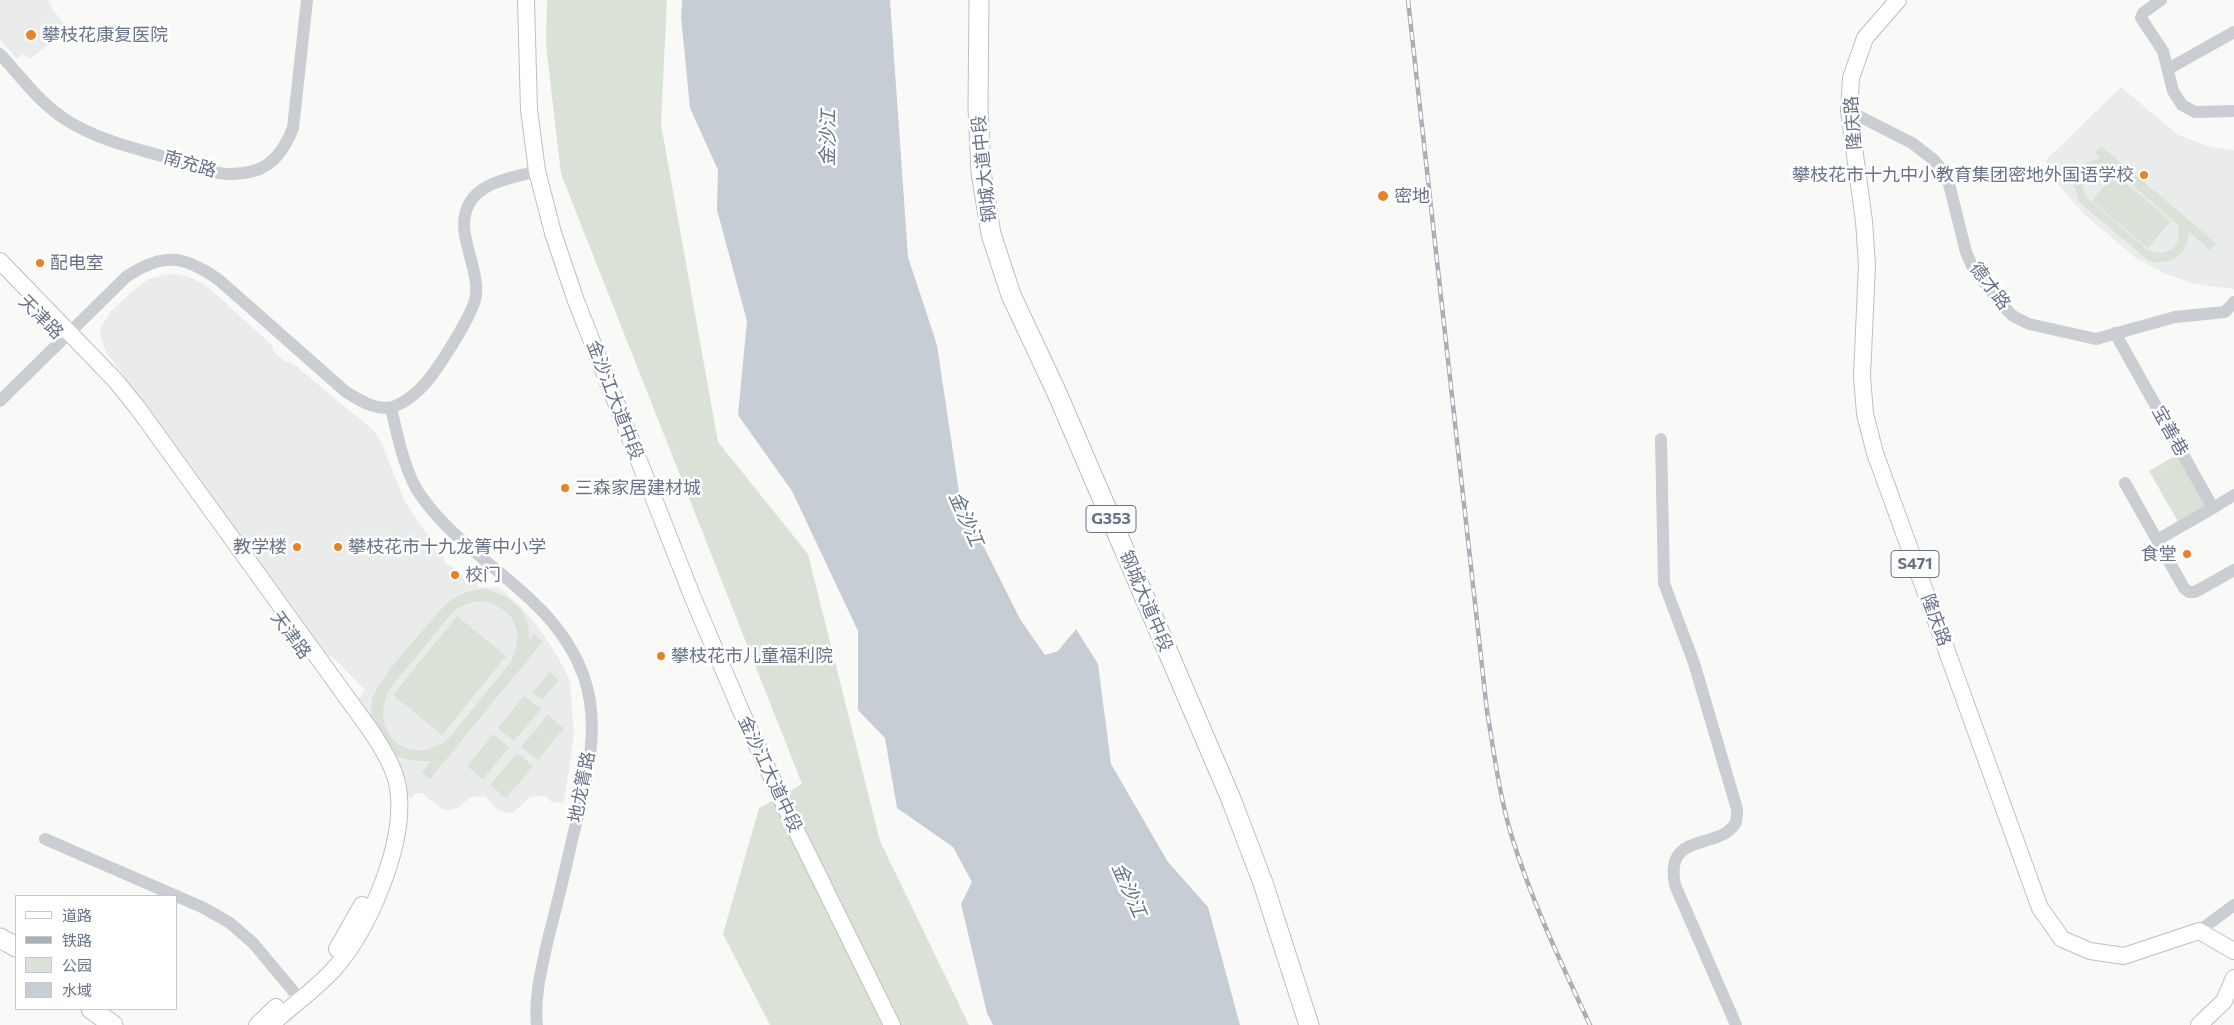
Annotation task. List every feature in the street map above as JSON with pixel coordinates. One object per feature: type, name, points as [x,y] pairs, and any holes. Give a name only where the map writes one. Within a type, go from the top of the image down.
[{"type":"highway","name":"钢城大道中段","points":[[979,0],[978,107],[980,162],[991,234],[1011,294],[1057,393],[1232,799],[1263,884],[1309,1025]]},
{"type":"highway","points":[[0,938],[15,947]]},
{"type":"highway","points":[[0,947],[15,956]]},
{"type":"highway","points":[[92,1010],[113,1025]]},
{"type":"highway","points":[[105,1010],[127,1025]]},
{"type":"main road","name":"金沙江大道中段","points":[[526,0],[529,110],[537,171],[552,233],[576,301],[674,552],[741,711],[795,828],[892,1025]]},
{"type":"main road","name":"隆庆路","points":[[1898,0],[1864,38],[1851,78],[1848,111],[1864,221],[1867,265],[1862,376],[1865,414],[1875,453],[2040,908],[2062,939],[2090,951],[2124,956],[2199,931]]},
{"type":"main road","points":[[0,262],[66,335],[115,380],[158,434],[370,731],[388,759],[395,778],[399,797],[399,811],[394,845],[378,893],[362,931],[334,969],[271,1025]]},
{"type":"main road","name":"天津路","points":[[0,275],[66,335],[150,440],[364,736],[373,750],[384,775],[389,797],[388,825],[369,890],[352,925],[337,948],[316,972],[257,1025]]},
{"type":"main road","points":[[2199,931],[2234,950]]},
{"type":"main road","points":[[2199,1025],[2229,1000],[2234,978]]},
{"type":"street","name":"南充路","points":[[0,54],[40,98],[67,120],[91,133],[211,172],[242,173],[257,170],[269,164],[287,142],[296,112],[307,0]]},
{"type":"street","points":[[2161,0],[2143,13],[2141,18],[2163,51],[2177,99],[2188,110],[2195,112],[2234,112]]},
{"type":"street","points":[[2168,69],[2234,32]]},
{"type":"street","name":"德才路","points":[[1848,111],[1912,142],[1934,160],[1947,176],[1966,252],[1974,268],[2000,303],[2013,316],[2029,324],[2096,338],[2175,317],[2225,312],[2234,302]]},
{"type":"street","points":[[0,401],[126,277],[142,266],[161,259],[180,259],[200,266],[219,280],[346,392],[369,406],[390,408],[408,400],[424,385],[470,314],[476,297],[476,279],[466,236],[465,221],[468,206],[476,194],[491,184],[537,171]]},
{"type":"street","name":"宝善巷","points":[[2115,333],[2213,508]]},
{"type":"street","name":"地龙箐路","points":[[390,408],[402,454],[420,495],[449,531],[537,604],[564,636],[584,677],[592,719],[590,764],[541,972],[535,1012],[537,1025]]},
{"type":"street","points":[[1661,438],[1664,583],[1694,662],[1737,809],[1736,822],[1728,832],[1691,845],[1677,856],[1672,870],[1675,885],[1736,1025]]},
{"type":"street","points":[[2125,483],[2184,588],[2189,592],[2195,592],[2234,570]]},
{"type":"street","points":[[2157,540],[2234,495]]},
{"type":"street","points":[[45,839],[174,895]]},
{"type":"street","points":[[178,897],[230,922],[253,943],[294,992]]},
{"type":"street","points":[[2199,931],[2234,905]]},
{"type":"shaded area","name":"攀枝花康复医院","points":[[0,0],[48,0],[53,10],[69,29],[30,59],[23,54],[17,59],[0,40]]},
{"type":"shaded area","name":"攀枝花市十九中小教育集团密地外国语学校","points":[[2121,87],[2178,135],[2211,147],[2234,150],[2234,289],[2194,284],[2166,274],[2137,259],[2084,214],[2061,188],[2045,161]]},
{"type":"shaded area","name":"攀枝花市十九龙箐中小学","points":[[179,274],[194,279],[209,288],[272,345],[274,352],[285,361],[291,362],[373,430],[382,444],[405,502],[423,529],[432,538],[437,556],[443,555],[444,561],[470,581],[477,580],[477,587],[499,588],[518,604],[537,625],[558,657],[570,681],[574,736],[564,803],[552,802],[544,796],[530,797],[514,812],[506,813],[498,810],[485,796],[471,797],[457,808],[449,810],[442,809],[422,793],[416,793],[410,799],[354,705],[365,690],[328,654],[311,647],[135,391],[106,352],[101,339],[100,329],[111,311],[149,279]]},
{"type":"green space","points":[[547,0],[667,0],[661,124],[718,442],[808,554],[880,841],[969,1025],[770,1025],[723,934],[759,808],[802,784],[561,174],[546,45]]},
{"type":"green space","points":[[2101,146],[2216,243],[2210,250],[2189,232],[2185,247],[2177,257],[2164,262],[2149,261],[2079,202],[2074,185],[2075,176],[2087,162],[2100,158],[2095,153]],"holes":[[[2104,166],[2116,171],[2177,224],[2178,238],[2172,249],[2161,253],[2147,249],[2086,197],[2083,186],[2089,172]]]},
{"type":"green space","points":[[2115,174],[2171,221],[2148,248],[2092,201]]},
{"type":"green space","points":[[2180,453],[2211,507],[2180,525],[2149,471]]},
{"type":"green space","points":[[486,589],[495,592],[511,601],[523,613],[527,621],[529,640],[534,634],[543,641],[430,779],[422,772],[431,761],[409,760],[396,756],[380,741],[372,722],[372,701],[392,667],[444,606],[458,596]],"holes":[[[484,601],[504,610],[515,624],[517,641],[511,662],[449,738],[435,747],[421,750],[408,748],[396,742],[388,733],[384,721],[384,706],[389,690],[451,614],[466,604],[474,602]]]},
{"type":"green space","points":[[457,616],[506,656],[442,735],[393,695]]},
{"type":"green space","points":[[549,672],[559,680],[542,700],[533,692]]},
{"type":"green space","points":[[524,696],[541,709],[514,741],[498,728]]},
{"type":"green space","points":[[548,715],[564,728],[538,760],[521,747]]},
{"type":"green space","points":[[493,734],[509,747],[483,779],[467,766]]},
{"type":"green space","points":[[517,753],[533,766],[506,798],[490,785]]},
{"type":"water","name":"金沙江","points":[[682,0],[890,0],[908,257],[937,345],[960,499],[1020,619],[1045,655],[1058,651],[1076,629],[1098,664],[1111,764],[1168,862],[1208,907],[1240,1025],[993,1025],[987,1013],[961,904],[972,882],[953,847],[897,808],[885,738],[858,710],[858,631],[792,491],[738,415],[747,321],[717,210],[718,170],[690,108],[681,17]]},
{"type":"railway","points":[[1408,0],[1487,711],[1497,773],[1503,804],[1519,859],[1547,931],[1590,1025]]},
{"type":"place","name":"攀枝花康复医院","points":[[31,35]]},
{"type":"place","name":"攀枝花市十九中小教育集团密地外国语学校","points":[[2144,175]]},
{"type":"place","name":"密地","points":[[1383,196]]},
{"type":"place","name":"配电室","points":[[40,263]]},
{"type":"place","name":"三森家居建材城","points":[[565,488]]},
{"type":"place","name":"教学楼","points":[[297,547]]},
{"type":"place","name":"攀枝花市十九龙箐中小学","points":[[338,547]]},
{"type":"place","name":"食堂","points":[[2187,554]]},
{"type":"place","name":"校门","points":[[455,575]]},
{"type":"place","name":"攀枝花市儿童福利院","points":[[661,656]]}]
